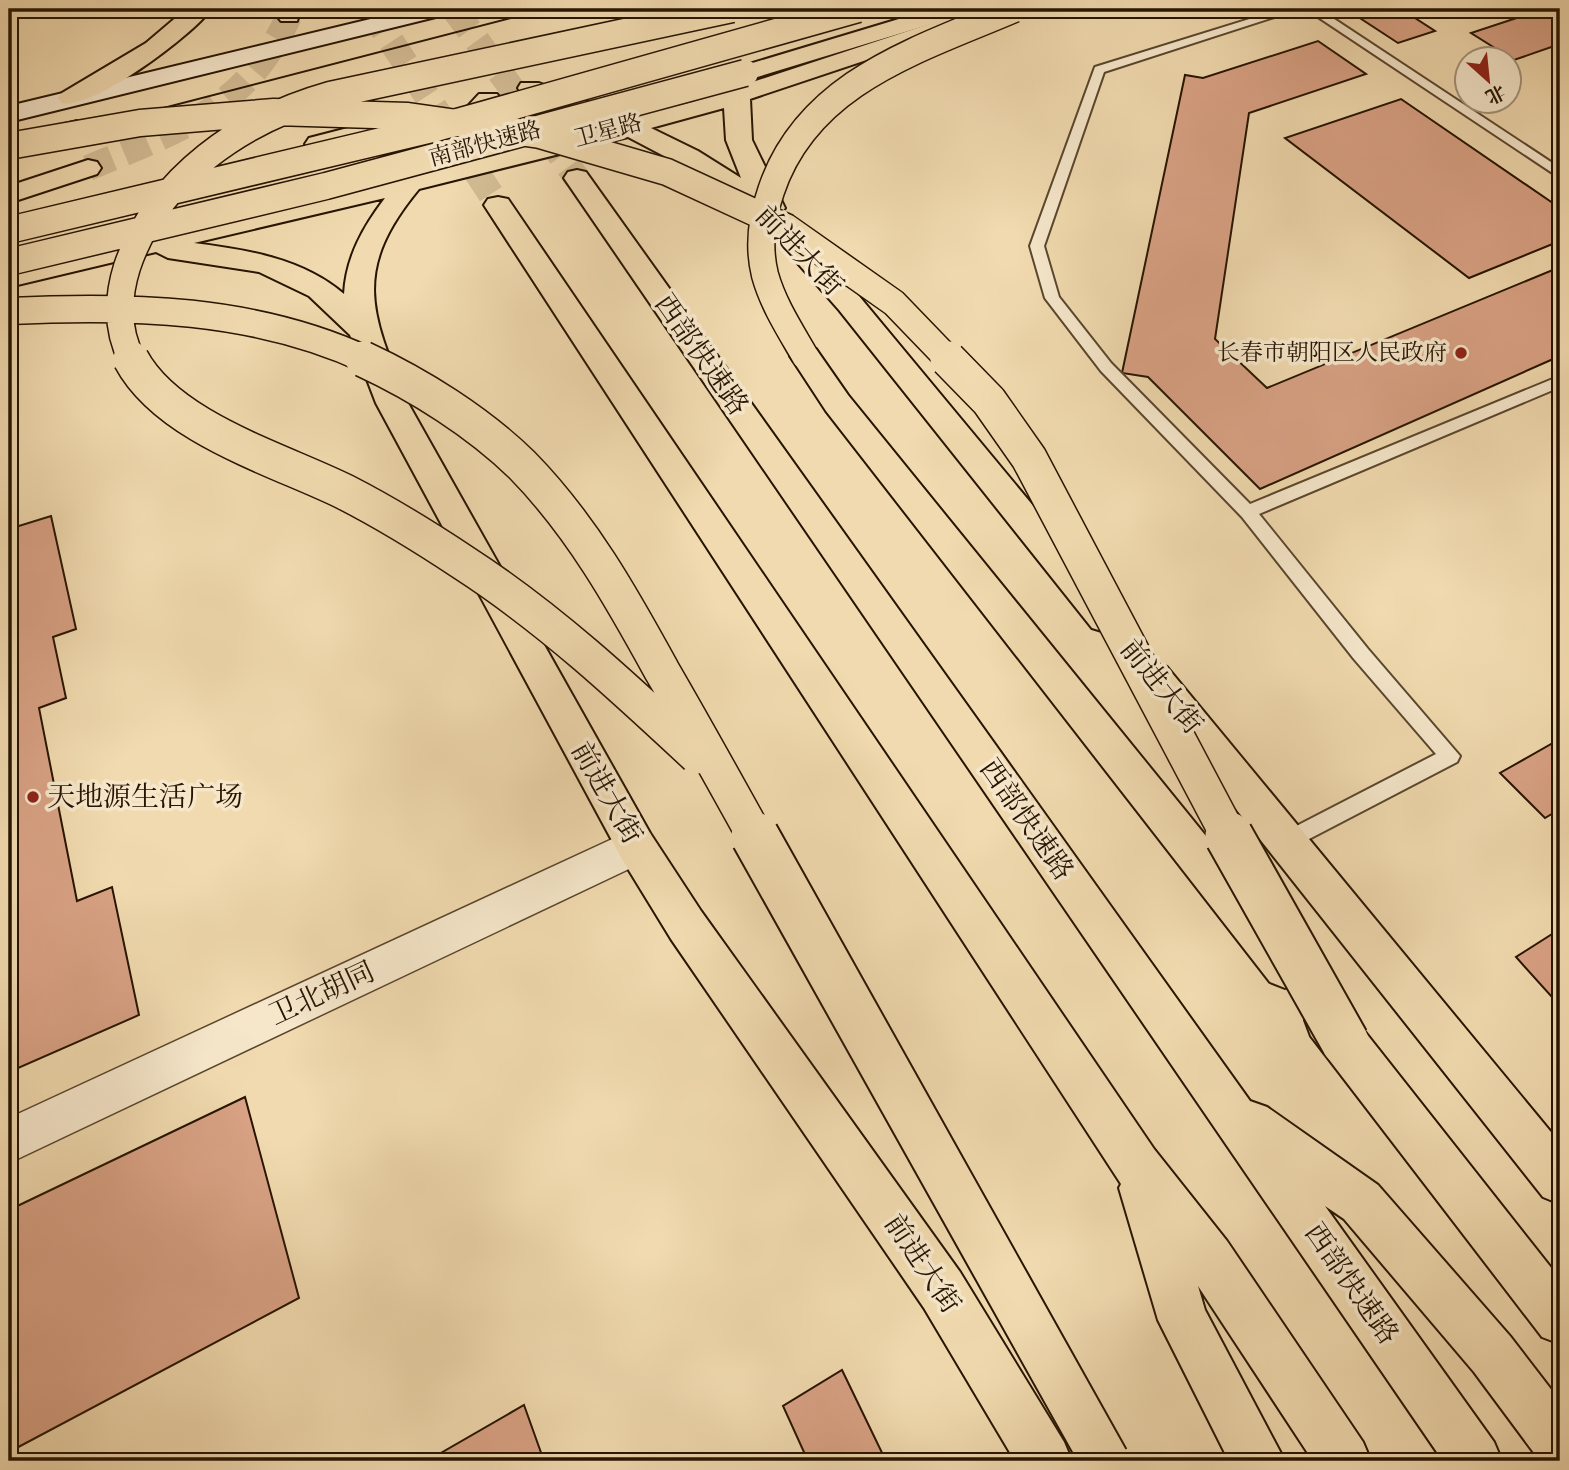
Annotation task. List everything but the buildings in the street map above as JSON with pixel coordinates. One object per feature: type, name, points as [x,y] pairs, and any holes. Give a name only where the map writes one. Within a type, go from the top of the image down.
[{"type":"main road","points":[[71,98],[150,50],[185,24],[199,9]]},
{"type":"main road","points":[[9,114],[440,9]]},
{"type":"main road","points":[[727,783],[531,610],[458,559],[354,497],[232,440],[176,407],[134,367],[122,344],[119,321],[128,262],[152,210],[190,170],[277,113],[373,86],[732,9]]},
{"type":"main road","points":[[9,220],[530,88],[812,9]]},
{"type":"main road","name":"南部快速路","points":[[9,230],[222,181],[555,96],[858,9]]},
{"type":"main road","name":"南部快速路","points":[[9,262],[326,186],[632,105],[956,9]]},
{"type":"main road","name":"卫星路","points":[[9,278],[413,183],[626,126],[737,94],[997,9]]},
{"type":"main road","points":[[1014,9],[884,67],[840,92],[811,118],[788,144],[771,179],[759,241],[765,276],[785,321],[837,403],[1345,1042],[1560,1319]]},
{"type":"main road","name":"前进大街","points":[[530,88],[626,126],[693,158],[739,189],[784,232],[849,303],[1560,1180]]},
{"type":"main road","points":[[737,94],[734,114],[739,148],[784,232]]},
{"type":"main road","name":"前进大街","points":[[488,99],[413,183],[373,236],[359,266],[357,298],[363,330],[392,402],[636,846],[686,925],[942,1290],[1045,1461]]},
{"type":"main road","points":[[9,146],[146,121],[252,112],[399,114],[495,125],[605,150],[696,182],[746,206],[840,262],[911,317],[951,357],[991,404],[1035,469],[1205,795],[1345,1042]]},
{"type":"main road","points":[[9,195],[88,168]]},
{"type":"main road","name":"西部快速路","points":[[577,178],[1475,1461]]},
{"type":"main road","points":[[498,205],[1137,1166],[1209,1259],[1344,1461]]},
{"type":"main road","points":[[145,246],[236,258],[276,268],[320,289],[363,330]]},
{"type":"main road","points":[[9,311],[66,308],[183,314],[302,335],[344,350],[395,374],[433,397],[526,469],[601,563],[727,783],[1105,1461]]},
{"type":"main road","points":[[1227,1108],[1361,1202],[1492,1354],[1560,1444]]},
{"type":"main road","points":[[1137,1166],[1183,1320],[1258,1461]]},
{"type":"street","name":"卫北胡同","points":[[9,1141],[636,846]]},
{"type":"lane","points":[[1286,842],[1450,756],[1361,653],[1248,512],[1106,368],[1052,298],[1037,246],[1099,70],[1293,9]]},
{"type":"lane","points":[[1312,9],[1560,174]]},
{"type":"lane","points":[[1248,512],[1560,381]]},
{"type":"tunnel","points":[[370,9],[498,205]]},
{"type":"tunnel","points":[[454,9],[577,178]]},
{"type":"tunnel","points":[[88,168],[179,128],[230,96],[272,48],[289,16]]},
{"type":"tram line","points":[[9,148],[546,9]]},
{"type":"tram line","points":[[9,137],[77,120]]},
{"type":"place","name":"长春市朝阳区人民政府","points":[[1461,353]]},
{"type":"place","name":"天地源生活广场","points":[[33,797]]}]
